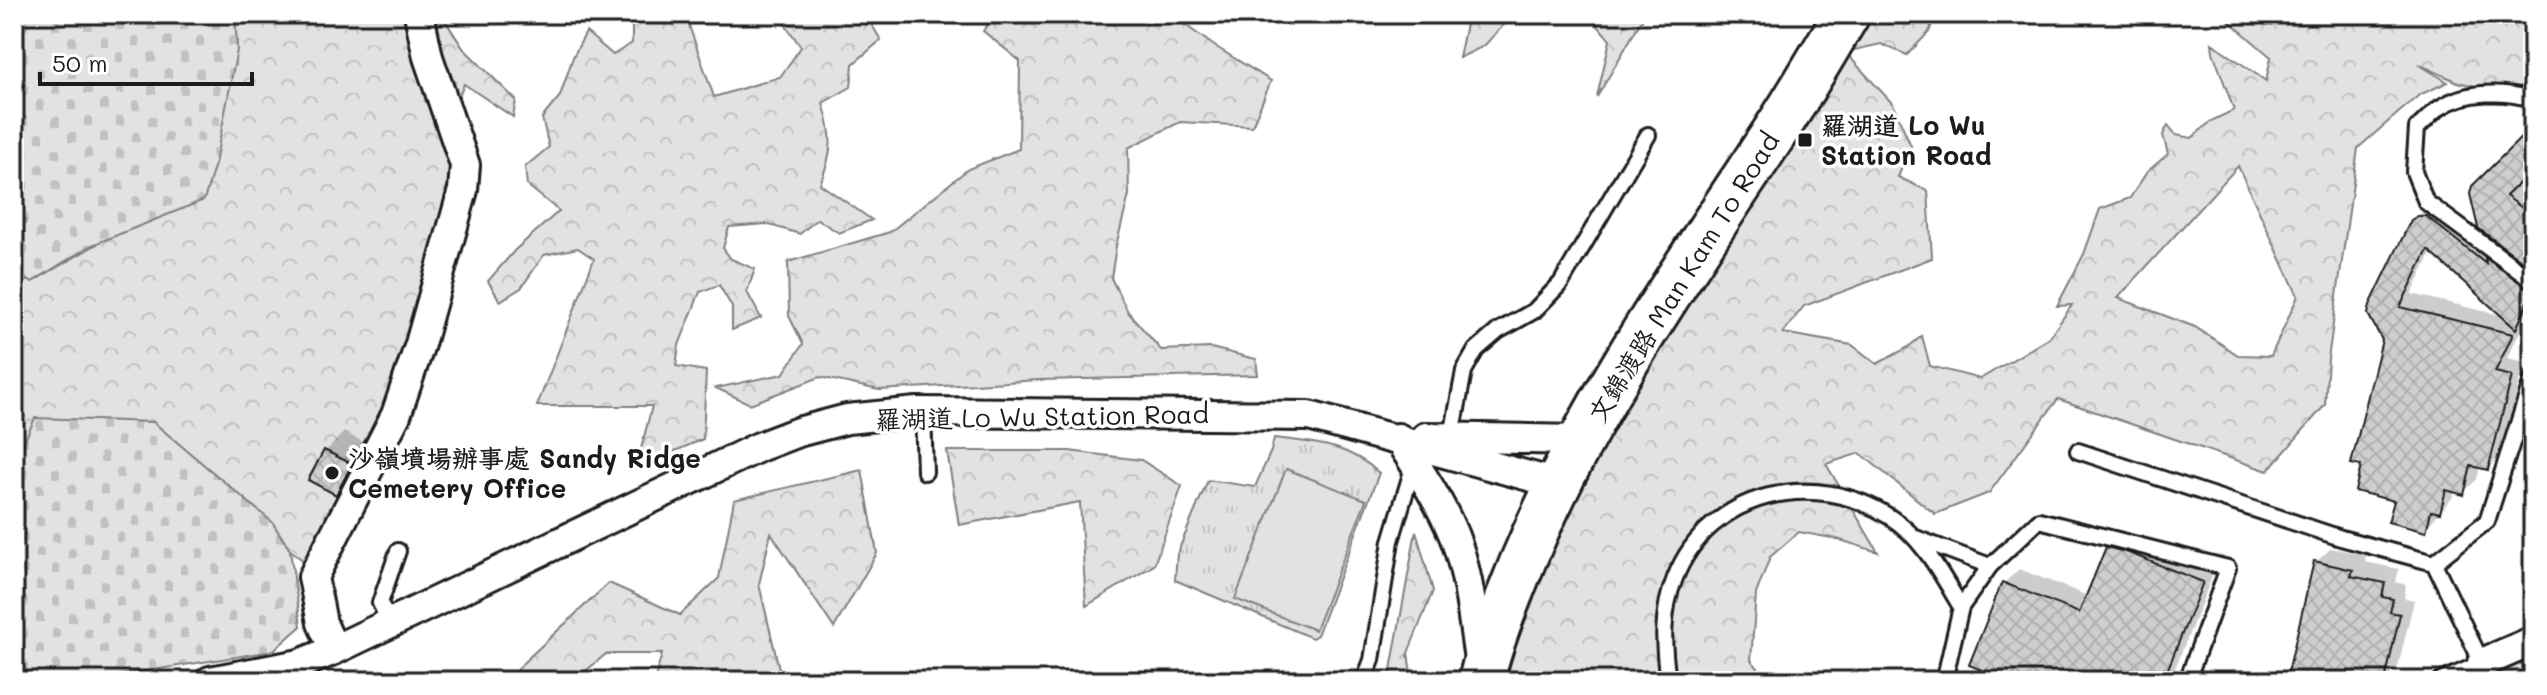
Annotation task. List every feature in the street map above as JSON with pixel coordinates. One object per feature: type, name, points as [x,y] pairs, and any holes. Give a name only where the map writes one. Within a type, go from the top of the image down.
[{"type":"main road","name":"文錦渡路 Man Kam To Road","points":[[1481,680],[1492,636],[1580,440],[1655,311],[1774,134],[1847,14]]},
{"type":"street","points":[[334,650],[322,623],[313,577],[396,415],[420,344],[463,190],[465,165],[428,57],[419,14]]},
{"type":"street","name":"羅湖道 Lo Wu Station Road","points":[[210,681],[300,664],[759,447],[798,432],[847,419],[923,412],[1309,416],[1558,484]]},
{"type":"street","name":"羅湖道 Lo Wu Station Road","points":[[1398,438],[1452,436],[1580,440]]},
{"type":"street","points":[[1398,438],[1442,509],[1455,540],[1466,582],[1481,680]]},
{"type":"street","points":[[2482,663],[2533,641]]},
{"type":"lane","points":[[2533,99],[2475,93],[2440,107],[2417,128],[2414,172],[2426,202],[2533,281]]},
{"type":"lane","points":[[1452,436],[1464,371],[1476,350],[1498,331],[1534,311],[1561,283],[1648,135]]},
{"type":"lane","points":[[2434,563],[2487,521],[2533,377]]},
{"type":"lane","points":[[923,412],[925,472]]},
{"type":"lane","points":[[2078,451],[2341,538],[2434,563],[2482,663],[2441,681]]},
{"type":"lane","points":[[1364,681],[1372,660],[1391,541],[1414,463]]},
{"type":"lane","points":[[1668,681],[1664,620],[1674,580],[1687,555],[1705,532],[1740,507],[1780,493],[1828,492],[1868,504],[1916,537],[1990,566]]},
{"type":"lane","points":[[1944,681],[1961,607],[1990,566],[2039,520],[2228,568],[2187,681]]},
{"type":"lane","points":[[1916,537],[1961,607]]},
{"type":"lane","points":[[390,623],[380,603],[381,594],[398,551]]},
{"type":"green space","points":[[14,14],[235,14],[237,50],[215,164],[204,200],[90,246],[32,282],[14,276]]},
{"type":"green space","points":[[235,14],[441,14],[463,48],[516,100],[513,117],[464,84],[450,117],[463,190],[447,249],[319,573],[290,550],[272,522],[36,418],[14,464],[14,276],[32,282],[97,244],[237,50]]},
{"type":"green space","points":[[632,14],[685,14],[714,97],[780,77],[801,47],[778,14],[865,14],[881,40],[853,64],[851,87],[823,103],[830,144],[828,162],[820,184],[872,220],[839,233],[817,219],[800,234],[766,224],[729,227],[723,248],[731,259],[755,269],[747,292],[761,318],[732,330],[732,307],[719,285],[700,292],[679,345],[676,366],[706,371],[703,439],[636,468],[652,406],[537,406],[594,259],[578,248],[544,255],[521,288],[500,301],[488,281],[515,250],[559,211],[527,185],[525,167],[549,147],[542,118],[560,96],[573,57],[586,32],[613,55],[632,43]]},
{"type":"green space","points":[[995,14],[1170,14],[1271,81],[1252,126],[1180,122],[1128,148],[1129,195],[1111,278],[1128,312],[1161,350],[1211,348],[1256,359],[1258,375],[1039,380],[879,390],[820,377],[750,404],[716,388],[783,374],[803,344],[789,316],[788,262],[890,232],[968,169],[1019,149],[1020,61],[983,31]]},
{"type":"green space","points":[[1468,14],[1514,14],[1484,46],[1459,58]]},
{"type":"green space","points":[[1588,14],[1645,14],[1597,97],[1610,40]]},
{"type":"green space","points":[[1847,14],[1940,14],[1935,16],[1929,32],[1907,55],[1881,44],[1845,52],[1893,104],[1911,146],[1898,177],[1928,191],[1932,258],[1804,306],[1783,333],[1852,345],[1877,364],[1922,336],[1930,366],[1980,379],[2049,338],[2072,305],[2057,306],[2084,254],[2100,209],[2130,198],[2147,172],[2168,154],[2163,135],[2168,125],[2176,135],[2192,138],[2211,121],[2234,110],[2212,43],[2266,81],[2271,57],[2221,14],[2533,14],[2533,100],[2458,82],[2418,64],[2448,82],[2419,95],[2358,148],[2328,359],[2325,405],[2268,471],[2058,399],[1989,493],[1935,514],[1860,453],[1826,464],[1878,552],[1837,539],[1799,532],[1770,557],[1756,594],[1751,660],[1769,681],[1485,681],[1506,603]],"holes":[[[2238,166],[2298,296],[2271,356],[2238,355],[2195,327],[2118,298]]]},
{"type":"green space","points":[[35,418],[153,422],[272,522],[290,550],[301,626],[273,651],[83,681],[14,681],[14,464]]},
{"type":"green space","points":[[1274,438],[1343,450],[1379,473],[1317,635],[1312,638],[1175,580],[1177,554],[1208,480],[1255,487]]},
{"type":"green space","points":[[947,451],[1069,451],[1141,460],[1182,486],[1154,565],[1086,606],[1080,502],[959,525]]},
{"type":"green space","points":[[1286,469],[1366,500],[1315,630],[1235,599]]},
{"type":"green space","points":[[862,470],[877,553],[834,628],[771,533],[759,584],[782,681],[654,681],[662,654],[606,654],[574,681],[509,681],[524,662],[609,583],[680,615],[719,578],[734,500]]},
{"type":"green space","points":[[1416,531],[1433,591],[1408,653],[1412,681],[1389,681]]},
{"type":"green space","points":[[2533,655],[2533,681],[2473,681]]},
{"type":"building","points":[[2533,126],[2533,170],[2506,196],[2533,216],[2533,269],[2478,228],[2470,194],[2472,186]]},
{"type":"building","points":[[2426,216],[2486,264],[2485,258],[2533,291],[2516,329],[2428,250],[2400,307],[2513,334],[2495,372],[2512,376],[2488,470],[2471,466],[2464,495],[2446,490],[2440,513],[2431,511],[2426,532],[2388,522],[2394,501],[2355,491],[2361,466],[2351,464],[2382,340],[2368,314],[2370,305],[2411,220]]},
{"type":"building","name":"沙嶺墳場辦事處 Sandy Ridge Cemetery Office","points":[[324,450],[352,464],[336,495],[308,480]]},
{"type":"building","points":[[2106,547],[2203,582],[2163,681],[2009,681],[1969,665],[2002,582],[2079,613]]},
{"type":"building","points":[[2314,561],[2353,570],[2351,576],[2385,583],[2382,597],[2393,599],[2390,612],[2400,614],[2385,681],[2286,681]]},
{"type":"place","name":"羅湖道 Lo Wu Station Road","points":[[1805,140]]},
{"type":"place","name":"沙嶺墳場辦事處 Sandy Ridge Cemetery Office","points":[[332,473]]}]
